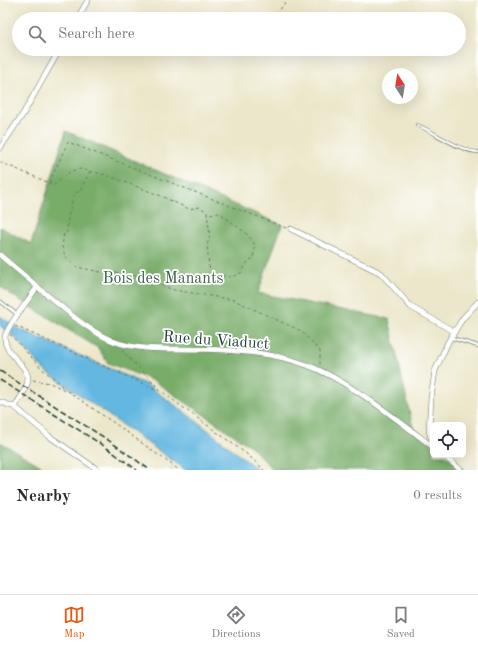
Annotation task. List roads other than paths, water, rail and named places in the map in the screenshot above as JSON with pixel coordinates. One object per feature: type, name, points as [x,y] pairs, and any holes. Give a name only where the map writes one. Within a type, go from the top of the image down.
[{"type":"street","points":[[82,12],[88,0]]},
{"type":"street","points":[[0,148],[23,114],[56,56]]},
{"type":"street","points":[[291,229],[381,273],[411,307],[455,332]]},
{"type":"street","name":"Rue du Viaduct","points":[[0,255],[37,287],[90,328],[113,341],[126,345],[158,349],[211,349],[254,352],[280,357],[320,371],[357,392],[430,444]]},
{"type":"street","points":[[15,407],[27,385],[28,379],[24,369],[2,340],[9,333],[12,324],[37,287]]},
{"type":"street","points":[[430,435],[431,398],[436,371],[451,338],[463,318],[478,302]]},
{"type":"street","points":[[0,395],[1,402],[15,407],[49,436],[98,470]]},
{"type":"street","points":[[419,437],[429,431]]},
{"type":"street","points":[[447,458],[461,470]]},
{"type":"lane","points":[[417,125],[428,129],[467,150],[478,152]]},
{"type":"lane","points":[[0,301],[18,315]]},
{"type":"lane","points":[[451,338],[478,346]]},
{"type":"water","points":[[0,316],[17,328],[147,385],[194,419],[258,470],[186,470],[43,369],[12,334],[0,326]]},
{"type":"railway","points":[[0,371],[108,440],[150,470]]},
{"type":"railway","points":[[0,380],[104,446],[137,470]]},
{"type":"park label","name":"Bois des Manants","points":[[163,277]]}]
